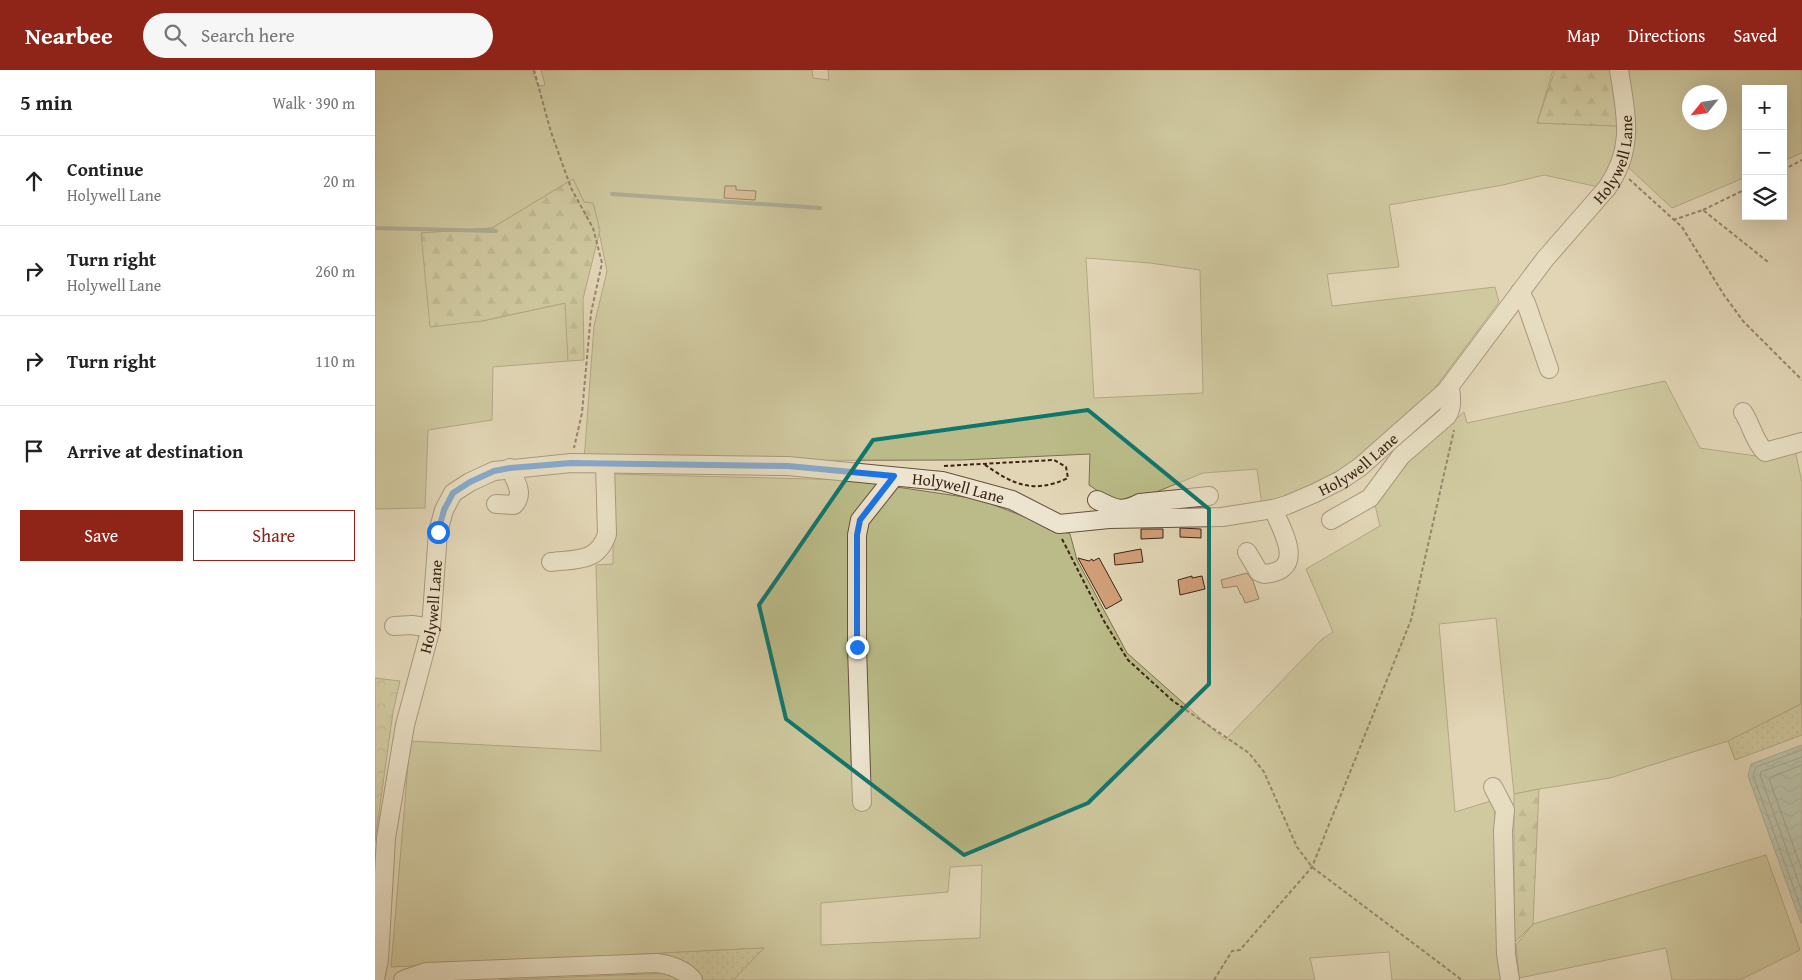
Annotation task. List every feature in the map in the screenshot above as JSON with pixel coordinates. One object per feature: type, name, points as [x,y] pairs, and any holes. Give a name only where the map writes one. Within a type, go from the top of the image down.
[{"type":"street","name":"Holywell Lane","points":[[375,979],[379,960],[386,838],[405,726],[431,628],[438,532],[444,510],[453,493],[470,482],[494,471],[571,463],[788,466],[942,481],[1012,500],[1059,524],[1136,514],[1222,517],[1273,509],[1315,493],[1360,468],[1423,414],[1449,387],[1545,259],[1607,188],[1622,162],[1626,143],[1626,112],[1619,70]]},
{"type":"street","points":[[1520,292],[1526,303],[1549,369]]},
{"type":"street","points":[[1331,520],[1371,498],[1401,456],[1447,416],[1451,410],[1452,402],[1449,387]]},
{"type":"street","points":[[1743,412],[1760,447],[1765,452],[1802,442]]},
{"type":"street","points":[[551,562],[592,556],[603,545],[607,534],[605,464]]},
{"type":"street","points":[[496,504],[514,505],[520,498],[520,492],[510,468]]},
{"type":"street","points":[[863,802],[857,647],[857,535],[860,520],[894,476]]},
{"type":"street","points":[[1097,500],[1118,510],[1136,514],[1140,503],[1209,496]]},
{"type":"street","points":[[1247,552],[1259,572],[1264,574],[1284,568],[1290,555],[1289,546],[1273,509]]},
{"type":"street","points":[[394,626],[412,625],[431,628]]},
{"type":"street","points":[[1493,787],[1505,810],[1503,831],[1506,954],[1510,980]]},
{"type":"street","points":[[403,980],[426,972],[657,962],[677,968],[689,975],[693,980]]},
{"type":"path","points":[[534,70],[551,132],[571,188],[593,228],[602,263],[591,313],[582,413],[571,463]]},
{"type":"path","points":[[1787,168],[1802,160]]},
{"type":"path","points":[[1622,162],[1627,178],[1689,237],[1724,295],[1743,321],[1802,380]]},
{"type":"path","points":[[1673,220],[1703,210],[1742,192]]},
{"type":"path","points":[[1703,210],[1768,262]]},
{"type":"path","points":[[1214,980],[1232,951],[1240,950],[1312,867],[1411,620],[1454,430]]},
{"type":"path","points":[[940,466],[1054,460],[1066,467],[1069,478],[1056,484],[1028,487],[1001,476],[984,464]]},
{"type":"path","points":[[1061,536],[1104,621],[1128,660],[1173,702],[1249,753],[1264,772],[1297,847],[1312,867],[1462,980]]},
{"type":"highlighted area","points":[[1088,410],[1209,509],[1209,684],[1088,803],[964,855],[786,719],[759,605],[873,440]]},
{"type":"green space","points":[[375,70],[532,70],[538,86],[545,85],[541,70],[812,70],[813,78],[829,80],[828,70],[1553,70],[1537,123],[1618,126],[1617,151],[1603,188],[1544,175],[1503,185],[1389,205],[1399,267],[1327,274],[1332,306],[1495,287],[1499,302],[1426,400],[1354,467],[1311,490],[1262,506],[1257,469],[1203,473],[1139,499],[1116,503],[1089,485],[1090,454],[961,460],[584,461],[594,326],[607,271],[593,203],[584,202],[573,179],[492,228],[421,233],[482,321],[566,303],[568,361],[493,367],[492,420],[428,430],[425,508],[375,509]],"holes":[[[1086,258],[1150,263],[1200,270],[1203,393],[1094,398]]]},
{"type":"green space","points":[[1555,70],[1611,70],[1618,126],[1537,123]]},
{"type":"green space","points":[[1626,70],[1802,70],[1802,153],[1787,159],[1787,85],[1742,85],[1742,179],[1672,208],[1629,168],[1635,117]]},
{"type":"green space","points":[[573,179],[584,202],[593,203],[600,230],[583,299],[584,360],[568,361],[565,303],[482,321],[430,327],[421,233],[492,228]]},
{"type":"green space","points":[[1665,381],[1700,448],[1763,457],[1795,450],[1802,482],[1801,704],[1728,741],[1610,778],[1514,794],[1496,618],[1439,624],[1455,812],[1494,800],[1506,980],[1392,980],[1389,952],[1310,958],[1315,980],[733,980],[763,948],[391,967],[410,741],[601,751],[596,565],[613,564],[613,474],[849,480],[978,499],[1070,534],[1077,560],[1127,653],[1225,740],[1321,640],[1333,632],[1306,569],[1380,526],[1375,505],[1405,463],[1464,412],[1467,423]],"holes":[[[982,865],[980,938],[821,945],[821,903],[948,892],[950,867]]]},
{"type":"green space","points":[[1801,618],[1802,735],[1735,760],[1728,741],[1801,704]]},
{"type":"green space","points":[[375,678],[400,681],[393,712],[375,841]]},
{"type":"green space","points":[[1539,789],[1533,924],[1514,943],[1514,794]]},
{"type":"green space","points":[[1766,855],[1800,950],[1740,980],[1672,980],[1666,948],[1519,978],[1516,945],[1533,924]]},
{"type":"green space","points":[[764,948],[733,980],[703,980],[699,973],[661,953]]},
{"type":"green space","points":[[671,973],[682,980],[498,980]]},
{"type":"water","points":[[1802,745],[1801,923],[1748,776],[1751,764]]},
{"type":"building","points":[[725,186],[736,186],[736,190],[756,191],[755,200],[724,198]]},
{"type":"building","points":[[1180,528],[1201,529],[1201,538],[1180,537]]},
{"type":"building","points":[[1141,529],[1163,529],[1163,538],[1141,539]]},
{"type":"building","points":[[1141,549],[1143,562],[1115,565],[1114,554]]},
{"type":"building","points":[[1078,558],[1089,561],[1092,559],[1093,561],[1099,558],[1122,600],[1106,609]]},
{"type":"building","points":[[1247,573],[1253,581],[1259,599],[1245,603],[1237,586],[1223,588],[1221,580]]},
{"type":"building","points":[[1192,576],[1192,578],[1202,576],[1205,589],[1180,595],[1178,580]]},
{"type":"waterway","points":[[612,194],[820,208]]},
{"type":"waterway","points":[[375,228],[496,231]]},
{"type":"route","points":[[438,532],[444,510],[453,493],[470,482],[494,471],[510,468],[571,463],[788,466],[894,476],[860,520],[857,535],[857,647]]}]
